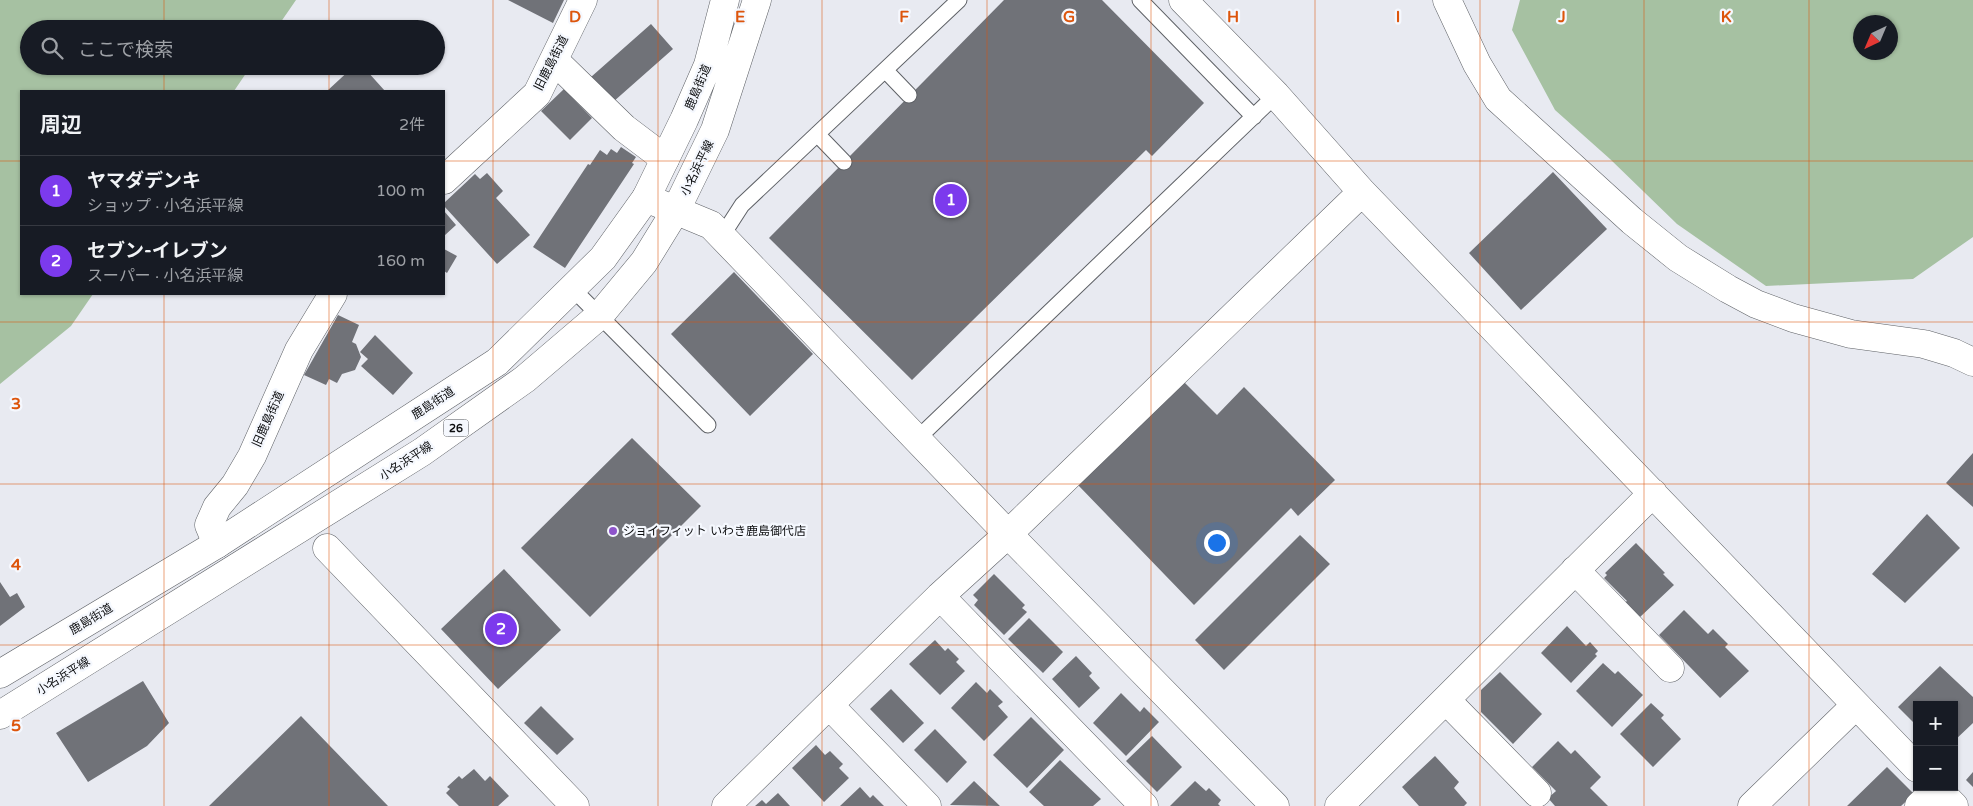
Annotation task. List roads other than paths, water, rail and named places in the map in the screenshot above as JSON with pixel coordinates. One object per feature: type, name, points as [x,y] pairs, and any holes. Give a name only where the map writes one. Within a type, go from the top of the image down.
[{"type":"street","name":"旧鹿島街道","points":[[445,179],[536,94],[582,0]]},
{"type":"street","name":"鹿島街道","points":[[0,674],[217,544],[497,362],[603,258],[646,198],[708,65],[725,0]]},
{"type":"street","name":"小名浜平線","points":[[0,715],[422,452],[525,379],[600,315],[644,262],[676,210],[715,130],[757,0]]},
{"type":"street","points":[[1183,0],[1276,95],[1362,192],[1913,764]]},
{"type":"street","points":[[1447,0],[1477,64],[1498,99],[1632,222],[1678,258],[1756,304],[1793,318],[1852,334],[1924,344],[1954,353],[1973,362]]},
{"type":"street","points":[[554,60],[624,128],[665,158]]},
{"type":"street","points":[[726,806],[940,596],[1008,534],[1362,192]]},
{"type":"street","points":[[646,198],[711,225],[1008,534],[1275,806]]},
{"type":"street","name":"旧鹿島街道","points":[[217,544],[209,525],[213,515],[235,485],[252,456],[299,350],[332,295]]},
{"type":"street","points":[[1339,806],[1653,493]]},
{"type":"street","points":[[327,548],[575,806]]},
{"type":"street","points":[[1575,570],[1670,668]]},
{"type":"street","points":[[940,596],[1144,806]]},
{"type":"street","points":[[1446,700],[1537,794]]},
{"type":"street","points":[[1752,806],[1856,705]]},
{"type":"street","points":[[830,706],[927,806]]},
{"type":"lane","points":[[722,236],[742,205],[959,0]]},
{"type":"lane","points":[[1140,0],[1254,117]]},
{"type":"lane","points":[[885,70],[910,95]]},
{"type":"lane","points":[[917,439],[1276,95]]},
{"type":"lane","points":[[817,134],[844,162]]},
{"type":"lane","points":[[572,288],[708,424]]},
{"type":"place","name":"ヤマダデンキ","points":[[951,200]]},
{"type":"place","name":"ジョイフィット いわき鹿島御代店","points":[[613,531]]},
{"type":"place","name":"セブン-イレブン","points":[[501,629]]}]
